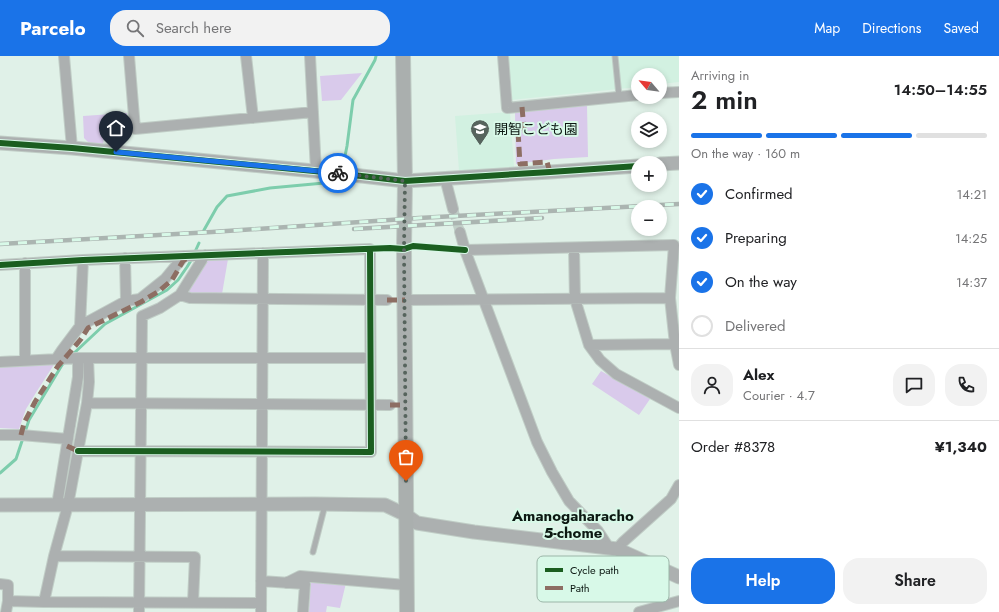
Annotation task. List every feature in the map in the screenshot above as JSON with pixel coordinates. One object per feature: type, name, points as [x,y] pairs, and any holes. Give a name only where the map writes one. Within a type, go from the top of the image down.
[{"type":"main road","points":[[403,56],[407,612]]},
{"type":"street","points":[[64,56],[72,148]]},
{"type":"street","points":[[129,56],[135,130],[313,112]]},
{"type":"street","points":[[246,56],[253,118]]},
{"type":"street","points":[[310,56],[316,171]]},
{"type":"street","points":[[503,56],[507,108],[631,95]]},
{"type":"street","points":[[667,93],[679,92]]},
{"type":"street","points":[[0,143],[72,148],[339,173],[405,181],[631,166]]},
{"type":"street","points":[[667,164],[679,163]]},
{"type":"street","points":[[444,178],[453,209]]},
{"type":"street","points":[[460,232],[465,250],[540,448],[569,501],[613,549]]},
{"type":"street","points":[[465,250],[676,244],[670,298],[679,365]]},
{"type":"street","points":[[574,248],[575,299],[589,345],[600,360],[616,374],[679,408]]},
{"type":"street","points":[[0,265],[125,258],[370,249],[371,452],[78,451]]},
{"type":"street","points":[[8,601],[139,607],[193,602],[261,607],[263,253]]},
{"type":"street","points":[[139,607],[142,316],[160,308],[180,295],[205,255]]},
{"type":"street","points":[[56,359],[80,326],[126,301],[140,299],[166,280],[184,256]]},
{"type":"street","points":[[125,258],[126,301]]},
{"type":"street","points":[[80,326],[83,260]]},
{"type":"street","points":[[25,263],[25,360]]},
{"type":"street","points":[[180,295],[190,298],[387,300]]},
{"type":"street","points":[[405,300],[670,298]]},
{"type":"street","points":[[589,345],[675,344]]},
{"type":"street","points":[[0,362],[83,358],[370,358]]},
{"type":"street","points":[[62,505],[78,451],[87,403],[89,382],[83,358]]},
{"type":"street","points":[[44,602],[54,556],[62,505],[68,438],[78,377],[83,358]]},
{"type":"street","points":[[87,403],[390,405]]},
{"type":"street","points":[[0,435],[68,438]]},
{"type":"street","points":[[613,549],[623,542],[671,499],[679,484]]},
{"type":"street","points":[[0,505],[385,505],[406,515],[417,523],[474,532],[613,549],[630,556]]},
{"type":"street","points":[[54,556],[195,557],[193,602]]},
{"type":"street","points":[[669,573],[679,577]]},
{"type":"street","points":[[286,583],[300,576],[406,585]]},
{"type":"street","points":[[261,581],[305,584],[304,612]]},
{"type":"street","points":[[0,584],[8,585],[6,612]]},
{"type":"street","points":[[639,612],[679,601]]},
{"type":"lane","points":[[615,56],[619,96]]},
{"type":"lane","points":[[313,552],[325,505]]},
{"type":"shaded area","points":[[508,56],[679,56],[679,82],[667,83],[667,68],[631,68],[631,88],[511,100]]},
{"type":"shaded area","points":[[362,73],[341,100],[322,101],[320,76]]},
{"type":"shaded area","points":[[587,105],[588,157],[554,159],[516,164],[515,112],[522,110]]},
{"type":"shaded area","points":[[510,112],[514,167],[459,171],[455,116]]},
{"type":"shaded area","points":[[127,113],[128,133],[104,137],[103,145],[91,145],[84,138],[83,116]]},
{"type":"shaded area","points":[[228,259],[222,294],[186,294],[207,260]]},
{"type":"shaded area","points":[[55,363],[26,409],[19,429],[0,428],[0,367]]},
{"type":"shaded area","points":[[601,371],[650,399],[639,415],[592,384]]},
{"type":"shaded area","points":[[311,581],[346,583],[340,608],[327,606],[326,612],[309,612]]},
{"type":"waterway","points":[[341,169],[347,146],[353,100],[376,56]]},
{"type":"waterway","points":[[204,230],[217,207],[227,196],[270,188],[335,182],[338,176]]},
{"type":"waterway","points":[[194,254],[199,243]]},
{"type":"waterway","points":[[72,355],[105,324],[167,290],[178,280],[192,259]]},
{"type":"waterway","points":[[0,473],[16,459],[29,420],[65,362]]},
{"type":"tunnel","points":[[453,209],[460,232]]},
{"type":"railway","points":[[0,244],[419,218],[679,204]]},
{"type":"railway","points":[[354,229],[542,218]]},
{"type":"marked path","points":[[522,107],[524,130],[518,131],[520,164],[547,162],[550,172]]},
{"type":"marked path","points":[[21,435],[24,423],[35,402],[58,366],[81,339],[88,328],[141,302],[159,291],[172,280],[183,261],[189,257]]},
{"type":"marked path","points":[[387,300],[405,300]]},
{"type":"marked path","points":[[390,405],[405,405]]},
{"type":"marked path","points":[[67,446],[78,451]]},
{"type":"cycle path","points":[[0,143],[72,148],[405,181],[631,166]]},
{"type":"cycle path","points":[[0,265],[83,260],[390,248],[404,249],[413,246],[465,250]]},
{"type":"cycle path","points":[[78,451],[371,452],[370,249]]},
{"type":"way so far","points":[[338,173],[405,181],[404,249],[406,481]]},
{"type":"place","name":"開智こども園","points":[[480,146]]},
{"type":"district","name":"Amanogaharacho 5-chome","points":[[573,524]]},
{"type":"route","points":[[116,152],[338,173]]}]
